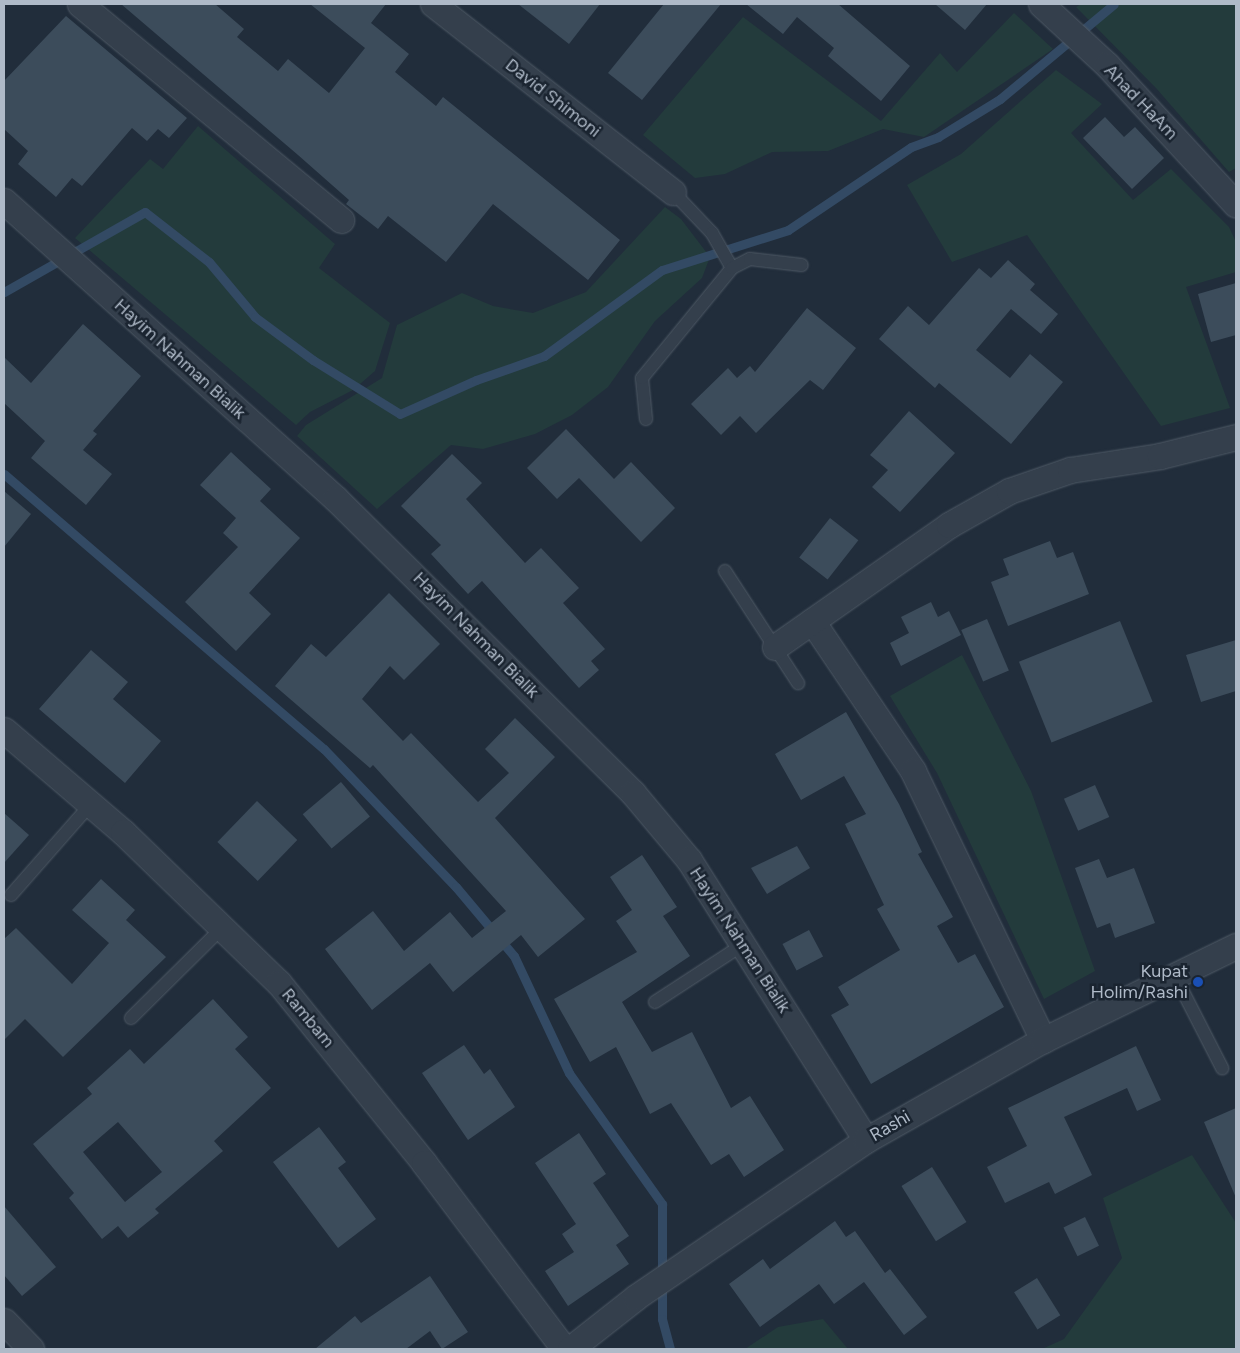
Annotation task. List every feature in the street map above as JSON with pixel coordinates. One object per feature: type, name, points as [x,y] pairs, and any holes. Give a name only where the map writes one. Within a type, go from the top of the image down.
[{"type":"street","points":[[80,4],[340,220]]},
{"type":"street","name":"David Shimoni","points":[[433,4],[673,192]]},
{"type":"street","name":"Ahad HaAm","points":[[1041,4],[1107,65],[1232,194]]},
{"type":"street","name":"Hayim Nahman Bialik","points":[[4,201],[336,499],[441,598],[633,793],[689,860],[744,944],[866,1140]]},
{"type":"street","points":[[775,647],[948,525],[1009,491],[1070,470],[1160,456],[1236,437]]},
{"type":"street","points":[[812,621],[913,771],[1043,1040]]},
{"type":"street","name":"Rambam","points":[[4,730],[91,804],[223,927],[279,983],[348,1066],[564,1349]]},
{"type":"street","name":"Rashi","points":[[570,1349],[636,1297],[866,1140],[1043,1040],[1174,974],[1236,946]]},
{"type":"street","points":[[4,1321],[31,1349]]},
{"type":"lane","points":[[673,192],[712,234],[732,268]]},
{"type":"lane","points":[[646,419],[642,378],[732,268],[750,259],[802,264]]},
{"type":"lane","points":[[725,571],[798,683]]},
{"type":"lane","points":[[11,895],[91,804]]},
{"type":"lane","points":[[131,1018],[223,927]]},
{"type":"lane","points":[[655,1002],[744,944]]},
{"type":"lane","points":[[1174,974],[1222,1068]]},
{"type":"green space","points":[[1081,4],[1236,4],[1236,168],[1229,172],[1156,88],[1076,7]]},
{"type":"green space","points":[[1014,13],[1053,49],[924,137],[883,129],[828,151],[772,152],[725,174],[695,178],[643,135],[743,17],[881,121],[940,53],[957,72]]},
{"type":"green space","points":[[1056,70],[1102,104],[1071,133],[1133,200],[1171,169],[1229,227],[1236,242],[1236,272],[1186,287],[1230,408],[1161,426],[1027,235],[952,262],[907,185],[961,154]]},
{"type":"green space","points":[[198,126],[335,244],[319,268],[390,323],[375,371],[353,390],[310,412],[296,425],[75,238],[150,159],[163,169]]},
{"type":"green space","points":[[665,207],[681,219],[710,257],[702,278],[655,321],[608,387],[572,415],[535,434],[483,449],[451,445],[377,509],[297,436],[306,425],[382,378],[397,325],[462,293],[493,306],[533,313],[586,292]]},
{"type":"green space","points":[[962,655],[1031,791],[1095,971],[1044,999],[937,773],[890,696]]},
{"type":"green space","points":[[1192,1155],[1236,1223],[1236,1349],[1042,1349],[1064,1339],[1122,1258],[1103,1198]]},
{"type":"green space","points":[[823,1319],[848,1349],[745,1349],[778,1327]]},
{"type":"building","points":[[121,4],[215,4],[244,29],[237,37],[278,71],[288,59],[329,93],[365,48],[310,4],[386,4],[371,23],[409,54],[395,72],[436,106],[443,97],[620,240],[588,280],[493,204],[446,262],[388,216],[378,229],[346,204],[349,200]]},
{"type":"building","points":[[518,4],[600,4],[569,44]]},
{"type":"building","points":[[664,4],[721,4],[642,100],[608,73]]},
{"type":"building","points":[[746,4],[838,4],[910,66],[881,101],[828,56],[834,48],[797,17],[783,34]]},
{"type":"building","points":[[935,4],[987,4],[965,30]]},
{"type":"building","points":[[66,16],[187,118],[169,138],[158,129],[147,141],[132,128],[82,186],[72,178],[56,197],[18,164],[28,151],[4,129],[4,81]]},
{"type":"building","points":[[1105,117],[1124,137],[1135,127],[1164,158],[1132,189],[1083,138]]},
{"type":"building","points":[[1008,260],[1035,284],[1030,290],[1058,314],[1041,334],[1011,309],[976,350],[1010,378],[1030,354],[1063,382],[1011,444],[939,383],[935,388],[879,339],[908,306],[929,325],[979,268],[991,278]]},
{"type":"building","points":[[1236,283],[1236,335],[1211,342],[1198,294]]},
{"type":"building","points":[[807,308],[856,348],[823,390],[810,380],[756,433],[740,416],[721,435],[691,404],[728,368],[737,378],[750,366],[755,372]]},
{"type":"building","points":[[83,324],[141,376],[93,431],[97,434],[83,450],[112,474],[86,505],[31,458],[45,441],[4,403],[4,357],[31,383]]},
{"type":"building","points":[[909,411],[955,453],[900,512],[872,487],[888,470],[870,455]]},
{"type":"building","points":[[566,429],[614,479],[631,462],[675,508],[641,542],[579,478],[557,499],[527,468]]},
{"type":"building","points":[[231,452],[271,489],[260,501],[300,538],[249,593],[271,614],[236,651],[185,602],[238,547],[223,533],[236,518],[200,485]]},
{"type":"building","points":[[452,454],[482,483],[466,499],[525,563],[541,548],[579,588],[563,603],[605,649],[591,661],[599,670],[579,688],[482,581],[468,594],[431,554],[441,545],[401,506]]},
{"type":"building","points":[[4,491],[31,514],[4,547]]},
{"type":"building","points":[[830,518],[858,540],[828,580],[799,557]]},
{"type":"building","points":[[1050,541],[1057,558],[1073,552],[1089,594],[1008,626],[991,582],[1009,575],[1003,559]]},
{"type":"building","points":[[389,593],[440,644],[404,680],[390,666],[362,699],[403,741],[411,733],[478,802],[509,773],[485,749],[515,718],[555,757],[495,818],[585,919],[538,957],[521,935],[453,992],[430,963],[372,1010],[325,949],[373,911],[404,951],[450,912],[472,938],[506,911],[373,765],[370,768],[275,686],[311,644],[326,657]]},
{"type":"building","points":[[931,602],[938,617],[949,611],[961,635],[901,666],[890,643],[909,633],[901,617]]},
{"type":"building","points":[[987,619],[1009,671],[983,681],[961,630]]},
{"type":"building","points":[[1120,621],[1153,702],[1052,742],[1019,662]]},
{"type":"building","points":[[1236,640],[1236,691],[1201,702],[1186,655]]},
{"type":"building","points":[[91,650],[128,682],[113,699],[161,741],[125,783],[39,709]]},
{"type":"building","points":[[846,712],[899,804],[922,852],[918,854],[953,917],[937,926],[958,963],[975,954],[1004,1007],[871,1084],[831,1015],[849,1005],[838,987],[900,950],[877,909],[884,905],[845,824],[866,814],[844,776],[801,800],[775,754]]},
{"type":"building","points":[[341,782],[370,816],[332,849],[303,814]]},
{"type":"building","points":[[1095,785],[1109,817],[1078,831],[1064,799]]},
{"type":"building","points":[[257,801],[297,840],[258,881],[217,842]]},
{"type":"building","points":[[4,813],[29,835],[4,863]]},
{"type":"building","points":[[797,846],[810,868],[767,894],[751,868]]},
{"type":"building","points":[[642,855],[677,907],[663,916],[690,956],[622,1002],[652,1052],[692,1032],[731,1108],[750,1096],[784,1150],[744,1177],[729,1154],[711,1165],[671,1103],[650,1114],[616,1047],[590,1062],[554,999],[637,952],[616,921],[632,910],[610,877]]},
{"type":"building","points":[[1099,859],[1107,878],[1134,868],[1155,923],[1115,938],[1110,923],[1097,928],[1075,868]]},
{"type":"building","points":[[101,879],[135,910],[126,920],[166,957],[63,1057],[25,1019],[4,1040],[4,939],[16,928],[72,984],[109,943],[72,910]]},
{"type":"building","points":[[809,930],[823,956],[797,971],[783,944]]},
{"type":"building","points":[[213,999],[248,1037],[235,1049],[271,1088],[214,1141],[223,1151],[155,1209],[159,1213],[128,1238],[118,1226],[102,1239],[69,1198],[74,1193],[33,1144],[92,1094],[87,1088],[130,1049],[144,1064]],"holes":[[[118,1122],[162,1172],[125,1202],[83,1152]]]},
{"type":"building","points":[[464,1045],[484,1074],[490,1069],[515,1107],[468,1140],[422,1073]]},
{"type":"building","points":[[1136,1046],[1161,1100],[1137,1111],[1127,1088],[1064,1117],[1092,1175],[1055,1194],[1049,1182],[1005,1203],[987,1167],[1027,1146],[1008,1108]]},
{"type":"building","points":[[1236,1108],[1236,1198],[1204,1122]]},
{"type":"building","points":[[319,1127],[346,1162],[338,1168],[376,1219],[338,1248],[273,1162]]},
{"type":"building","points":[[579,1133],[606,1174],[593,1183],[629,1236],[616,1245],[629,1264],[568,1306],[545,1271],[574,1252],[562,1234],[576,1224],[535,1163]]},
{"type":"building","points":[[932,1167],[966,1222],[936,1241],[901,1186]]},
{"type":"building","points":[[4,1206],[56,1267],[22,1296],[4,1275]]},
{"type":"building","points":[[1085,1217],[1099,1246],[1077,1256],[1063,1228]]},
{"type":"building","points":[[835,1221],[846,1237],[855,1231],[885,1273],[890,1269],[927,1317],[904,1335],[864,1282],[834,1304],[819,1284],[760,1327],[729,1284],[763,1259],[770,1269]]},
{"type":"building","points":[[430,1276],[468,1332],[442,1349],[430,1331],[406,1349],[315,1349],[355,1316],[361,1323]]},
{"type":"building","points":[[1037,1278],[1060,1315],[1037,1330],[1014,1292]]},
{"type":"waterway","points":[[4,292],[145,212],[209,262],[255,317],[313,360],[400,414],[476,380],[544,356],[662,270],[788,230],[911,147],[938,137],[1000,99],[1114,4]]},
{"type":"waterway","points":[[4,474],[324,749],[456,887],[514,956],[569,1073],[662,1204],[662,1319],[670,1349]]},
{"type":"place","name":"Kupat Holim/Rashi","points":[[1198,982]]}]
